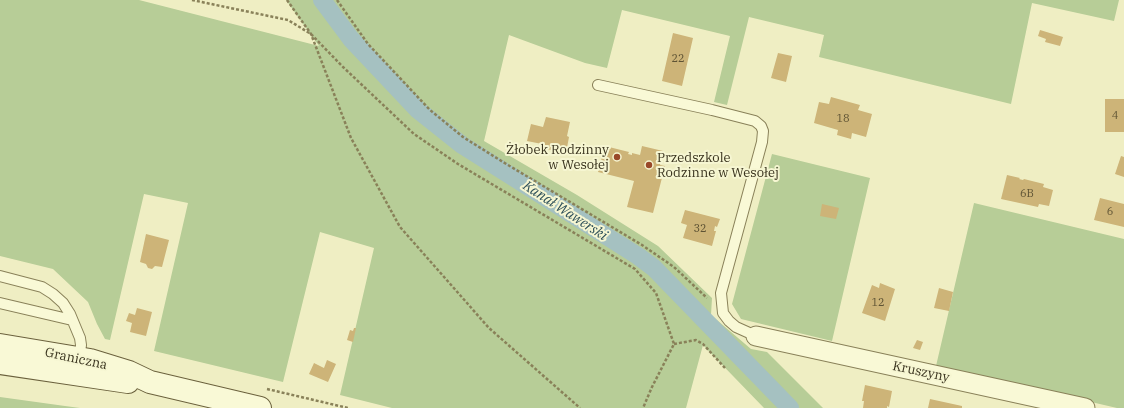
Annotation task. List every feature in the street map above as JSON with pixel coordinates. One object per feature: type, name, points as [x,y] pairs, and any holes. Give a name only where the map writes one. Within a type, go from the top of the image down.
[{"type":"street","name":"Kruszyny","points":[[756,336],[1085,408]]},
{"type":"street","name":"Graniczna","points":[[0,345],[122,381],[150,382],[260,408]]},
{"type":"street","name":"Graniczna","points":[[0,364],[75,366]]},
{"type":"lane","points":[[598,85],[755,121],[761,126],[764,131],[762,142],[721,293],[723,313],[736,328],[756,336]]},
{"type":"lane","points":[[0,276],[36,285],[48,290],[62,303],[80,338],[81,345],[75,366]]},
{"type":"lane","points":[[0,303],[72,320]]},
{"type":"path","points":[[192,0],[288,20],[311,34],[351,138],[400,227],[489,328],[580,408]]},
{"type":"path","points":[[287,0],[311,34],[343,67],[414,134],[458,164],[635,269],[656,294],[674,344],[643,408]]},
{"type":"path","points":[[337,0],[368,44],[430,110],[463,136],[503,162],[642,245],[674,267],[723,313]]},
{"type":"path","points":[[674,344],[696,340],[703,344],[726,368]]},
{"type":"green space","points":[[0,0],[139,0],[319,46],[286,0],[1119,0],[1114,21],[1032,3],[1011,104],[819,57],[824,35],[749,17],[727,105],[714,102],[730,36],[622,10],[607,68],[585,63],[509,35],[484,141],[577,195],[658,246],[712,298],[711,315],[751,349],[767,352],[823,408],[764,408],[703,345],[686,408],[392,408],[340,395],[374,248],[320,232],[283,382],[154,351],[188,203],[144,194],[110,340],[105,339],[88,302],[53,269],[0,256]]},
{"type":"green space","points":[[772,154],[870,178],[832,341],[741,319],[732,304]]},
{"type":"green space","points":[[974,203],[1124,239],[1124,408],[1117,408],[936,366]]},
{"type":"green space","points":[[0,397],[65,406],[80,408],[0,408]]},
{"type":"building","points":[[1040,30],[1063,37],[1060,46],[1045,42],[1046,39],[1038,36]]},
{"type":"building","points":[[673,33],[693,38],[682,86],[662,81]]},
{"type":"building","points":[[778,53],[792,56],[786,82],[771,78]]},
{"type":"building","points":[[831,97],[860,105],[858,110],[872,114],[866,137],[852,133],[851,139],[837,135],[838,130],[814,123],[819,102],[829,104]]},
{"type":"building","points":[[1105,99],[1124,99],[1124,132],[1105,132]]},
{"type":"building","points":[[546,117],[570,122],[566,153],[542,148],[542,144],[527,141],[531,124],[543,127]]},
{"type":"building","points":[[605,146],[629,152],[628,154],[632,155],[632,153],[640,155],[642,146],[663,151],[660,165],[665,166],[653,213],[627,207],[634,181],[598,172]]},
{"type":"building","points":[[1121,156],[1124,157],[1124,177],[1115,174]]},
{"type":"building","points":[[1007,175],[1044,184],[1043,187],[1053,190],[1049,206],[1039,204],[1038,207],[1001,199]]},
{"type":"building","points":[[1100,198],[1124,204],[1124,227],[1094,220]]},
{"type":"building","points":[[822,204],[839,208],[836,219],[820,216]]},
{"type":"building","points":[[685,210],[720,219],[717,227],[715,226],[714,231],[716,231],[712,246],[683,238],[687,225],[681,223]]},
{"type":"building","points":[[146,234],[169,240],[162,267],[155,266],[152,269],[148,268],[146,264],[140,262]]},
{"type":"building","points":[[880,283],[895,289],[885,321],[862,313],[872,285],[879,288]]},
{"type":"building","points":[[939,288],[953,292],[949,311],[934,308]]},
{"type":"building","points":[[137,308],[152,312],[146,336],[130,332],[132,323],[126,321],[129,313],[135,315]]},
{"type":"building","points":[[354,328],[356,328],[353,342],[347,340],[350,330],[353,331]]},
{"type":"building","points":[[917,340],[923,342],[920,350],[913,348]]},
{"type":"building","points":[[327,360],[336,364],[328,382],[309,374],[314,363],[324,368]]},
{"type":"building","points":[[865,385],[892,391],[889,407],[863,408],[864,401],[862,401]]},
{"type":"building","points":[[930,399],[962,406],[962,408],[928,408]]},
{"type":"waterway","name":"Kanał Wawerski","points":[[322,0],[351,39],[418,110],[462,145],[638,256],[654,268],[790,408]]},
{"type":"place","name":"Żłobek Rodzinny w Wesołej","points":[[617,157]]},
{"type":"place","name":"Przedszkole Rodzinne w Wesołej","points":[[649,165]]}]
